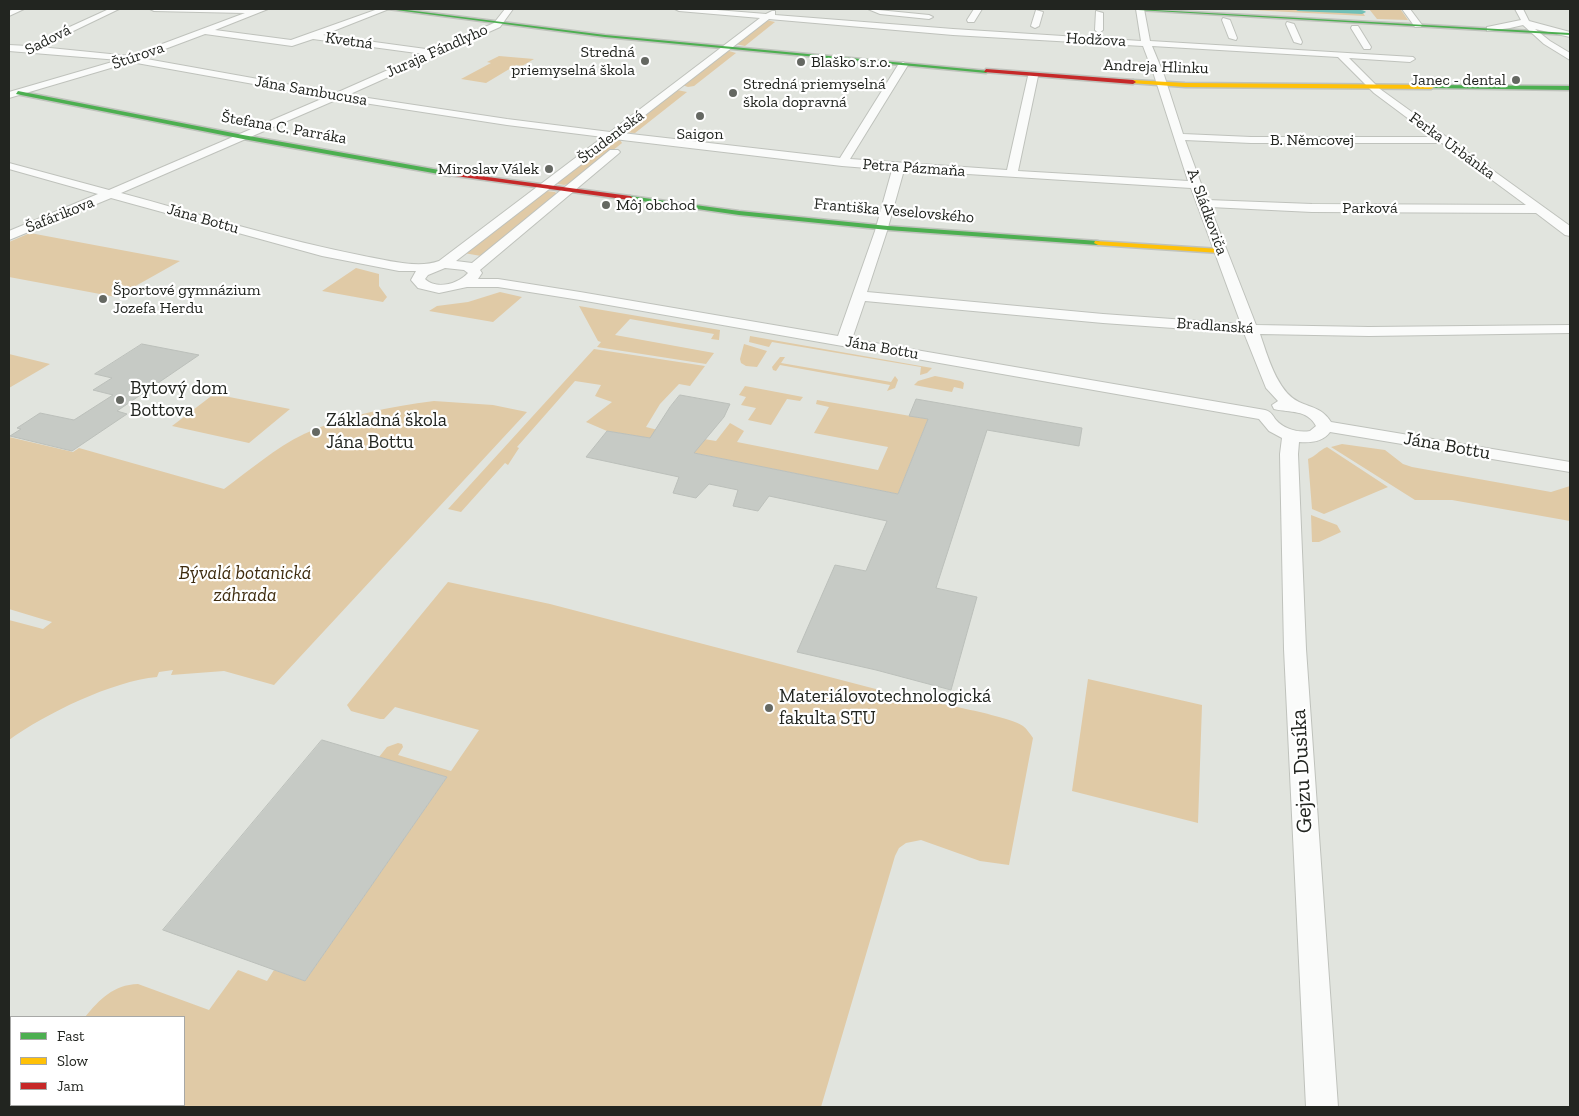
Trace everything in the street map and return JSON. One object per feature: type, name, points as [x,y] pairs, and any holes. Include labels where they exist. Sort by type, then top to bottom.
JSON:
[{"type":"street","points":[[9,14],[20,9]]},
{"type":"street","name":"Sadová","points":[[9,60],[115,9]]},
{"type":"street","points":[[154,9],[260,10]]},
{"type":"street","points":[[312,36],[385,9]]},
{"type":"street","name":"Andreja Hlinku","points":[[390,9],[730,53],[742,50],[1033,76],[1162,84],[1570,88]]},
{"type":"street","name":"Juraja Fándlyho","points":[[112,193],[433,54],[498,23],[509,9]]},
{"type":"street","points":[[679,9],[766,17]]},
{"type":"street","name":"Študentská","points":[[432,268],[730,53],[766,17],[795,9]]},
{"type":"street","points":[[872,9],[880,12],[915,12],[942,18]]},
{"type":"street","points":[[961,20],[975,21],[978,9]]},
{"type":"street","points":[[1139,9],[1490,29],[1528,27],[1570,34]]},
{"type":"street","name":"A. Sládkoviča","points":[[1139,9],[1179,137],[1250,329],[1271,383],[1293,406]]},
{"type":"street","points":[[1406,9],[1418,25]]},
{"type":"street","points":[[1519,9],[1528,27],[1570,57]]},
{"type":"street","name":"Štúrova","points":[[13,94],[131,60],[260,10]]},
{"type":"street","points":[[1026,25],[1039,26],[1039,12]]},
{"type":"street","points":[[1098,13],[1099,30]]},
{"type":"street","name":"Študentská","points":[[742,50],[780,14]]},
{"type":"street","name":"Hodžova","points":[[780,14],[989,35],[1147,36],[1342,48],[1410,59],[1403,49],[1394,48]]},
{"type":"street","points":[[1223,38],[1238,38],[1226,20]]},
{"type":"street","points":[[1290,24],[1293,42],[1310,43]]},
{"type":"street","points":[[1355,28],[1367,47]]},
{"type":"street","points":[[1490,29],[1547,42]]},
{"type":"street","name":"Kvetná","points":[[207,32],[292,44],[312,36],[433,54]]},
{"type":"street","points":[[1132,32],[1147,36]]},
{"type":"street","points":[[1547,42],[1552,37],[1570,34]]},
{"type":"street","name":"Jána Sambucusa","points":[[9,48],[131,60],[336,96],[632,138]]},
{"type":"street","name":"Ferka Urbánka","points":[[1342,48],[1372,87],[1570,232]]},
{"type":"street","points":[[842,163],[903,65]]},
{"type":"street","points":[[1012,174],[1033,76]]},
{"type":"street","name":"Štefana C. Parráka","points":[[13,94],[424,170],[567,190]]},
{"type":"street","name":"Študentská","points":[[470,275],[567,190],[645,128]]},
{"type":"street","name":"B. Němcovej","points":[[1179,137],[1251,140],[1444,140]]},
{"type":"street","name":"Petra Pázmaňa","points":[[632,138],[842,163],[1197,185]]},
{"type":"street","name":"Jána Bottu","points":[[9,166],[322,252],[399,267],[432,268],[461,264],[470,275],[498,283],[1265,415]]},
{"type":"street","points":[[844,342],[882,227],[899,166]]},
{"type":"street","name":"Františka Veselovského","points":[[567,190],[800,220],[1220,251]]},
{"type":"street","name":"Šafárikova","points":[[9,236],[112,193]]},
{"type":"street","name":"Parková","points":[[1202,203],[1312,208],[1538,209]]},
{"type":"street","name":"Jána Bottu","points":[[432,268],[418,280],[420,283],[432,288],[452,287],[470,275]]},
{"type":"street","name":"Bradlanská","points":[[860,296],[1082,318],[1250,329],[1383,332],[1570,329]]},
{"type":"street","points":[[1293,406],[1317,415],[1325,426],[1323,431],[1314,436],[1291,435],[1273,427],[1267,422],[1265,415],[1267,410],[1273,407],[1293,406]]},
{"type":"street","name":"Jána Bottu","points":[[1325,426],[1570,467]]},
{"type":"street","name":"Gejzu Dusíka","points":[[1291,435],[1289,454],[1295,649],[1322,1107]]},
{"type":"green space","points":[[1231,9],[1363,13],[1365,16]]},
{"type":"green space","points":[[1369,9],[1401,10],[1408,20],[1377,19]]},
{"type":"green space","points":[[766,20],[775,22],[745,46],[735,44]]},
{"type":"green space","points":[[724,52],[736,53],[694,86],[682,85]]},
{"type":"green space","points":[[499,56],[534,59],[522,66],[516,65],[486,83],[461,79],[491,63],[487,62]]},
{"type":"green space","points":[[677,90],[687,92],[635,133],[622,132]]},
{"type":"green space","points":[[620,140],[622,143],[572,183],[564,185],[557,183],[611,141]]},
{"type":"green space","points":[[546,191],[555,192],[558,195],[481,256],[464,253]]},
{"type":"green space","points":[[30,233],[180,261],[116,297],[9,277],[9,242]]},
{"type":"green space","points":[[356,268],[379,274],[379,286],[387,297],[383,302],[322,291]]},
{"type":"green space","points":[[500,292],[522,297],[493,322],[429,311],[437,306],[468,302]]},
{"type":"green space","points":[[579,306],[720,330],[719,340],[711,339],[714,334],[630,319],[615,335],[714,353],[706,364],[597,347],[601,342],[598,341]]},
{"type":"green space","points":[[750,336],[932,368],[927,373],[920,375],[921,367],[772,342],[769,347],[749,342]]},
{"type":"green space","points":[[744,344],[767,351],[757,367],[746,366],[741,363],[740,359]]},
{"type":"green space","points":[[594,349],[705,366],[690,386],[679,384],[660,404],[646,427],[662,431],[655,439],[607,431],[586,422],[612,402],[595,396],[601,385],[575,381],[517,447],[519,448],[508,465],[505,463],[461,512],[448,509]]},
{"type":"green space","points":[[9,354],[50,364],[9,388]]},
{"type":"green space","points":[[780,357],[785,357],[781,363],[891,382],[895,376],[898,380],[895,388],[887,391],[890,385],[780,365],[776,371],[773,370],[772,367]]},
{"type":"green space","points":[[935,376],[961,381],[964,383],[963,389],[954,387],[952,392],[914,385],[918,381]]},
{"type":"green space","points":[[745,386],[803,397],[800,401],[787,399],[771,425],[748,420],[756,408],[741,405],[746,397],[739,395]]},
{"type":"green space","points":[[214,394],[290,409],[249,443],[172,426]]},
{"type":"green space","points":[[817,400],[928,419],[898,494],[689,452],[698,438],[716,441],[730,423],[744,431],[737,442],[878,470],[888,447],[814,433],[829,407],[816,404]]},
{"type":"green space","name":"Bývalá botanická záhrada","points":[[434,401],[493,405],[527,412],[274,685],[224,671],[171,675],[173,670],[159,672],[157,677],[120,685],[80,700],[41,720],[9,740],[9,620],[43,629],[52,622],[9,609],[9,437],[73,452],[79,448],[224,489],[283,446],[320,427],[368,413]]},
{"type":"green space","points":[[1342,444],[1385,450],[1403,464],[1412,467],[1551,492],[1570,486],[1570,521],[1452,500],[1415,500],[1331,447]]},
{"type":"green space","points":[[1327,447],[1388,487],[1324,514],[1312,509],[1308,459]]},
{"type":"green space","points":[[1311,515],[1337,525],[1341,532],[1319,542],[1312,542]]},
{"type":"green space","points":[[448,582],[550,604],[914,699],[1003,718],[1023,726],[1033,738],[1009,865],[980,861],[921,840],[906,843],[899,848],[895,856],[821,1107],[103,1106],[185,1106],[185,1016],[86,1016],[96,1004],[114,990],[138,984],[209,1010],[238,970],[267,981],[274,970],[305,981],[447,777],[379,757],[387,747],[398,743],[402,744],[403,747],[398,755],[451,771],[479,730],[395,707],[384,719],[380,719],[351,711],[347,705]]},
{"type":"green space","points":[[1088,679],[1202,705],[1198,823],[1072,791]]},
{"type":"building","name":"Bytový dom Bottova","points":[[142,344],[199,355],[117,411],[127,414],[72,451],[10,436],[21,429],[17,428],[40,413],[74,420],[113,395],[93,390],[112,378],[95,374]]},
{"type":"building","points":[[680,395],[730,404],[724,417],[694,453],[898,494],[928,419],[909,416],[916,399],[1082,428],[1079,446],[987,430],[936,588],[977,597],[951,690],[797,652],[835,565],[866,571],[887,521],[769,496],[758,511],[733,506],[738,490],[709,484],[696,498],[673,493],[679,477],[586,457],[607,431],[650,438]]},
{"type":"building","points":[[322,740],[447,777],[305,981],[163,930]]},
{"type":"waterway","points":[[1298,9],[1362,12]]},
{"type":"traffic: fast","points":[[390,9],[605,36],[986,71]]},
{"type":"traffic: fast","points":[[1138,9],[1570,34]]},
{"type":"traffic: fast","points":[[1431,87],[1570,88]]},
{"type":"traffic: fast","points":[[18,93],[243,137],[450,174]]},
{"type":"traffic: fast","points":[[630,198],[739,213],[888,228],[1098,243]]},
{"type":"traffic: slow","points":[[1133,82],[1185,85],[1431,87]]},
{"type":"traffic: slow","points":[[1098,243],[1220,251]]},
{"type":"traffic: jam","points":[[986,71],[1133,82]]},
{"type":"traffic: jam","points":[[450,174],[630,198]]},
{"type":"place","name":"Stredná priemyselná škola","points":[[645,61]]},
{"type":"place","name":"Blaško s.r.o.","points":[[801,62]]},
{"type":"place","name":"Janec - dental","points":[[1516,80]]},
{"type":"place","name":"Stredná priemyselná škola dopravná","points":[[733,93]]},
{"type":"place","name":"Saigon","points":[[700,116]]},
{"type":"place","name":"Miroslav Válek","points":[[549,169]]},
{"type":"place","name":"Môj obchod","points":[[606,205]]},
{"type":"place","name":"Športové gymnázium Jozefa Herdu","points":[[103,299]]},
{"type":"place","name":"Bytový dom Bottova","points":[[120,400]]},
{"type":"place","name":"Základná škola Jána Bottu","points":[[316,432]]},
{"type":"place","name":"Materiálovotechnologická fakulta STU","points":[[769,708]]}]
